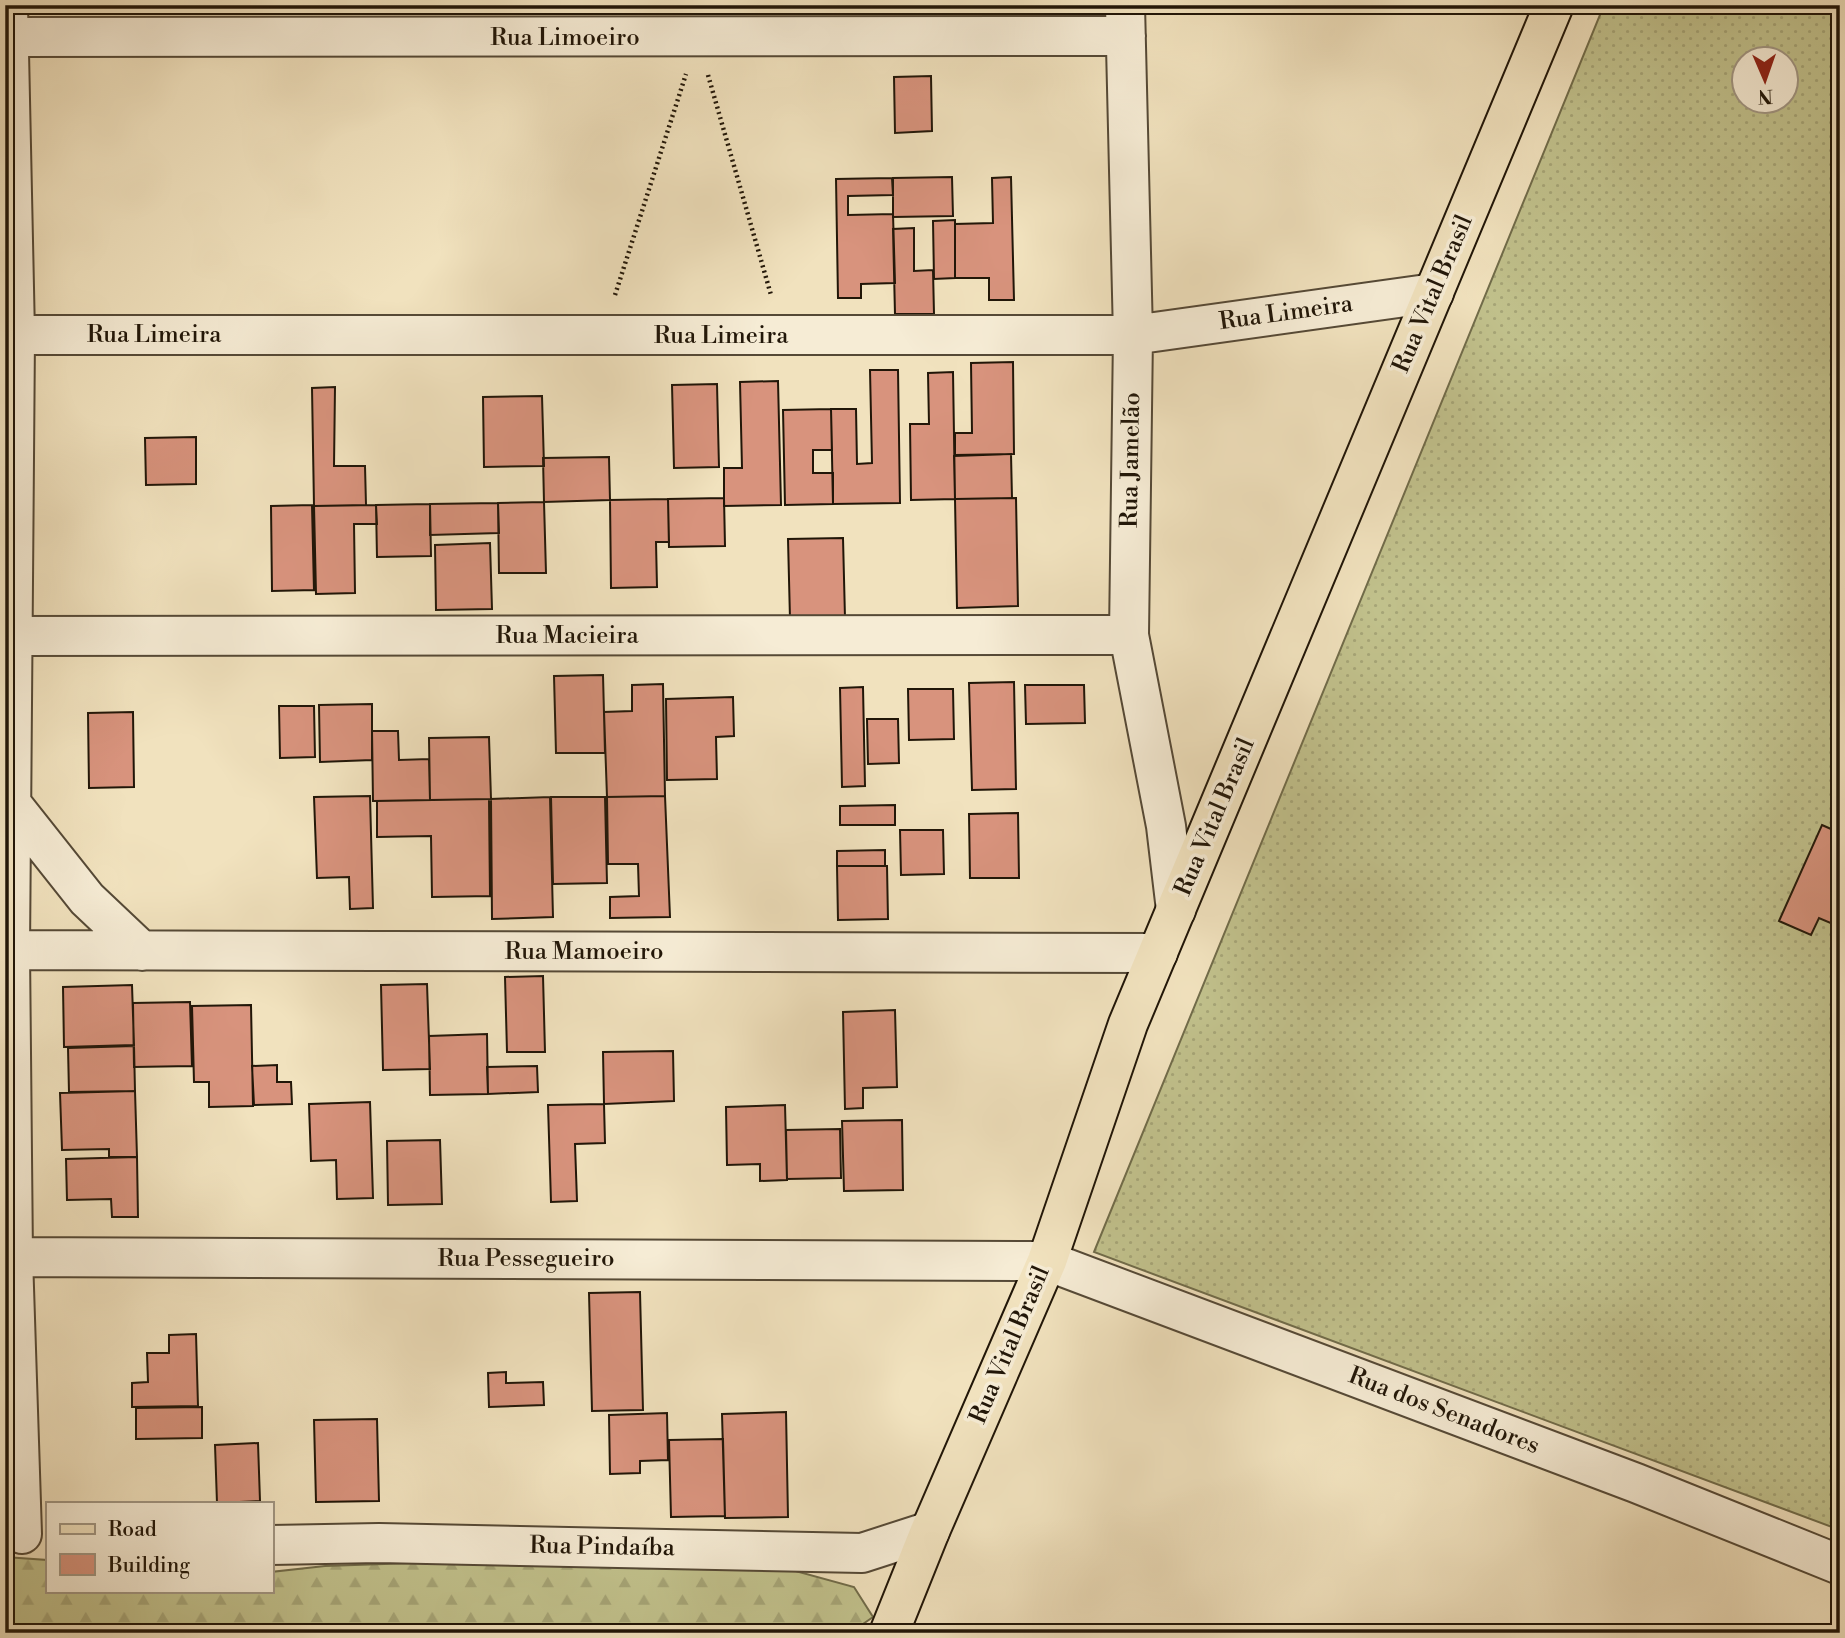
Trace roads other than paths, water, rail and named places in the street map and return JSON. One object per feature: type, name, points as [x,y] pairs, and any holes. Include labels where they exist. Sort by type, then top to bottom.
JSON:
[{"type":"main road","name":"Rua Vital Brasil","points":[[889,1633],[930,1531],[1047,1261],[1128,1024],[1554,5]]},
{"type":"street","name":"Rua Limoeiro","points":[[7,26],[697,38],[1126,21]]},
{"type":"street","name":"Rua Jamelão","points":[[1126,21],[1133,335],[1129,635],[1166,826],[1176,910]]},
{"type":"street","points":[[7,26],[10,335],[9,1257],[25,1535]]},
{"type":"street","name":"Rua Limeira","points":[[10,335],[1133,335],[1434,293]]},
{"type":"street","name":"Rua Macieira","points":[[8,636],[1129,635]]},
{"type":"street","points":[[10,803],[87,899],[142,951]]},
{"type":"street","name":"Rua Mamoeiro","points":[[8,950],[1158,953]]},
{"type":"street","name":"Rua Pessegueiro","points":[[9,1257],[1047,1261]]},
{"type":"street","name":"Rua dos Senadores","points":[[1047,1261],[1636,1483],[1840,1565]]},
{"type":"street","name":"Rua Pindaíba","points":[[273,1545],[379,1543],[862,1553],[930,1531]]}]
